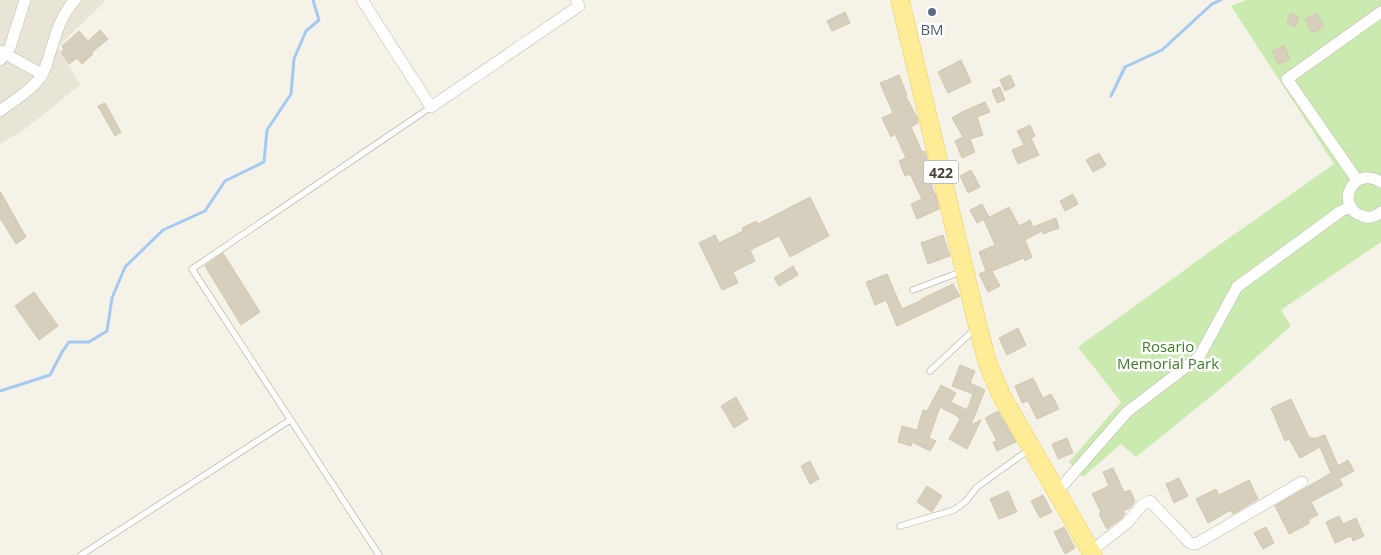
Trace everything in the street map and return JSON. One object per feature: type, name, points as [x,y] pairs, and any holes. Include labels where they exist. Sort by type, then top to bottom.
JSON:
[{"type":"main road","name":"422","points":[[900,0],[988,364],[1001,395],[1092,553]]},
{"type":"street","points":[[26,0],[12,41],[2,55],[42,74]]},
{"type":"street","points":[[0,111],[31,86],[42,74],[60,22],[75,0]]},
{"type":"street","points":[[362,0],[431,107],[579,6],[576,0]]},
{"type":"street","points":[[1357,180],[1287,79],[1381,12]]},
{"type":"street","points":[[1380,215],[1373,217],[1360,216],[1351,208],[1348,193],[1357,180],[1363,178],[1369,177],[1381,182]]},
{"type":"street","points":[[1057,492],[1127,412],[1199,358],[1237,287],[1341,211],[1351,208]]},
{"type":"street","points":[[1092,553],[1127,523],[1142,505],[1150,501],[1190,543],[1196,544],[1302,482]]},
{"type":"lane","points":[[379,555],[192,269],[431,107]]},
{"type":"lane","points":[[913,290],[965,270]]},
{"type":"lane","points":[[930,371],[978,327]]},
{"type":"lane","points":[[82,555],[290,420]]},
{"type":"lane","points":[[900,526],[954,510],[966,501],[977,487],[1032,448]]},
{"type":"shaded area","points":[[0,0],[106,0],[58,47],[80,85],[25,129],[0,144]]},
{"type":"green space","name":"Rosario Memorial Park","points":[[1246,0],[1381,0],[1381,242],[1281,310],[1291,326],[1225,385],[1136,457],[1121,444],[1083,477],[1069,462],[1121,402],[1078,347],[1334,164],[1231,6]]},
{"type":"building","points":[[845,12],[850,23],[832,31],[827,21]]},
{"type":"building","points":[[1290,13],[1299,17],[1295,27],[1287,23]]},
{"type":"building","points":[[1317,13],[1324,27],[1312,33],[1305,19]]},
{"type":"building","points":[[100,30],[108,39],[91,53],[93,54],[82,64],[77,58],[69,64],[61,52],[64,49],[62,46],[79,31],[88,41]]},
{"type":"building","points":[[1284,46],[1290,59],[1278,64],[1272,51]]},
{"type":"building","points":[[961,60],[971,82],[948,93],[938,72]]},
{"type":"building","points":[[899,75],[907,95],[905,95],[918,119],[918,123],[911,127],[922,152],[924,151],[926,154],[933,184],[931,185],[939,209],[917,219],[911,204],[922,199],[910,174],[905,176],[899,161],[906,158],[895,134],[891,137],[882,118],[893,113],[880,83]]},
{"type":"building","points":[[1010,75],[1015,86],[1005,91],[1000,80]]},
{"type":"building","points":[[1000,87],[1005,100],[997,103],[992,90]]},
{"type":"building","points":[[985,102],[990,112],[977,117],[983,135],[970,139],[975,152],[962,158],[955,141],[963,137],[952,118]]},
{"type":"building","points":[[105,103],[121,132],[115,136],[98,106]]},
{"type":"building","points":[[1030,125],[1035,136],[1031,138],[1039,155],[1018,164],[1012,150],[1024,145],[1017,131]]},
{"type":"building","points":[[1099,153],[1106,165],[1093,172],[1086,160]]},
{"type":"building","points":[[971,170],[980,187],[968,193],[960,176]]},
{"type":"building","points":[[0,191],[26,237],[16,244],[0,218]]},
{"type":"building","points":[[1073,194],[1078,204],[1065,211],[1060,201]]},
{"type":"building","points":[[810,197],[829,236],[790,257],[779,236],[750,250],[755,261],[733,272],[738,283],[722,290],[699,243],[715,235],[719,243],[743,231],[742,228],[756,221],[758,224]]},
{"type":"building","points":[[982,204],[989,217],[977,223],[970,210]]},
{"type":"building","points":[[1009,207],[1019,226],[1030,220],[1033,227],[1056,218],[1059,228],[1043,234],[1042,231],[1025,240],[1032,257],[1025,261],[1024,258],[992,271],[1000,286],[988,292],[979,274],[986,271],[979,252],[995,245],[984,220]]},
{"type":"building","points":[[943,235],[950,256],[928,264],[921,243]]},
{"type":"building","points":[[223,253],[260,312],[241,325],[205,266]]},
{"type":"building","points":[[793,266],[798,275],[779,286],[774,278]]},
{"type":"building","points":[[887,274],[902,309],[953,284],[960,296],[897,326],[886,300],[875,305],[866,282]]},
{"type":"building","points":[[34,292],[58,326],[39,340],[15,306]]},
{"type":"building","points":[[1018,328],[1026,345],[1007,355],[999,338]]},
{"type":"building","points":[[960,365],[975,371],[970,383],[985,390],[971,425],[981,420],[967,449],[949,439],[960,419],[959,417],[940,407],[929,438],[936,441],[930,451],[912,442],[911,446],[898,442],[902,426],[917,430],[923,410],[927,411],[941,385],[956,393],[951,402],[967,410],[973,394],[952,386]]},
{"type":"building","points":[[1033,378],[1043,398],[1051,394],[1059,409],[1037,419],[1028,401],[1022,403],[1015,386]]},
{"type":"building","points":[[736,397],[748,419],[734,428],[721,406]]},
{"type":"building","points":[[1291,399],[1310,439],[1325,435],[1338,466],[1348,460],[1354,471],[1339,479],[1343,485],[1311,502],[1318,515],[1308,520],[1310,523],[1289,534],[1275,506],[1331,473],[1320,447],[1300,458],[1289,439],[1285,441],[1271,408]]},
{"type":"building","points":[[998,411],[1016,442],[997,451],[993,442],[997,441],[985,418]]},
{"type":"building","points":[[1067,438],[1073,453],[1058,459],[1052,444]]},
{"type":"building","points":[[810,461],[819,479],[810,484],[801,466]]},
{"type":"building","points":[[1113,468],[1124,492],[1130,490],[1135,501],[1130,508],[1123,511],[1125,514],[1122,518],[1107,529],[1092,494],[1109,486],[1103,472]]},
{"type":"building","points":[[1179,478],[1188,496],[1174,503],[1166,484]]},
{"type":"building","points":[[1249,480],[1258,499],[1233,514],[1231,510],[1208,523],[1196,499],[1216,489],[1219,495]]},
{"type":"building","points":[[927,486],[942,496],[932,512],[917,502]]},
{"type":"building","points":[[1008,491],[1017,512],[999,519],[990,499]]},
{"type":"building","points":[[1043,495],[1052,512],[1040,518],[1031,501]]},
{"type":"building","points":[[1339,516],[1343,524],[1356,518],[1364,536],[1353,541],[1351,536],[1335,543],[1326,522]]},
{"type":"building","points":[[1064,527],[1075,548],[1065,554],[1054,532]]},
{"type":"building","points":[[1266,527],[1274,543],[1263,549],[1254,533]]},
{"type":"waterway","points":[[0,391],[50,375],[69,342],[89,342],[107,331],[112,298],[125,267],[163,230],[205,211],[225,181],[264,162],[267,130],[291,94],[294,59],[306,31],[319,20],[313,0]]},
{"type":"waterway","points":[[1111,96],[1125,67],[1162,50],[1212,4],[1221,0]]},
{"type":"place","name":"BM","points":[[932,12]]}]
